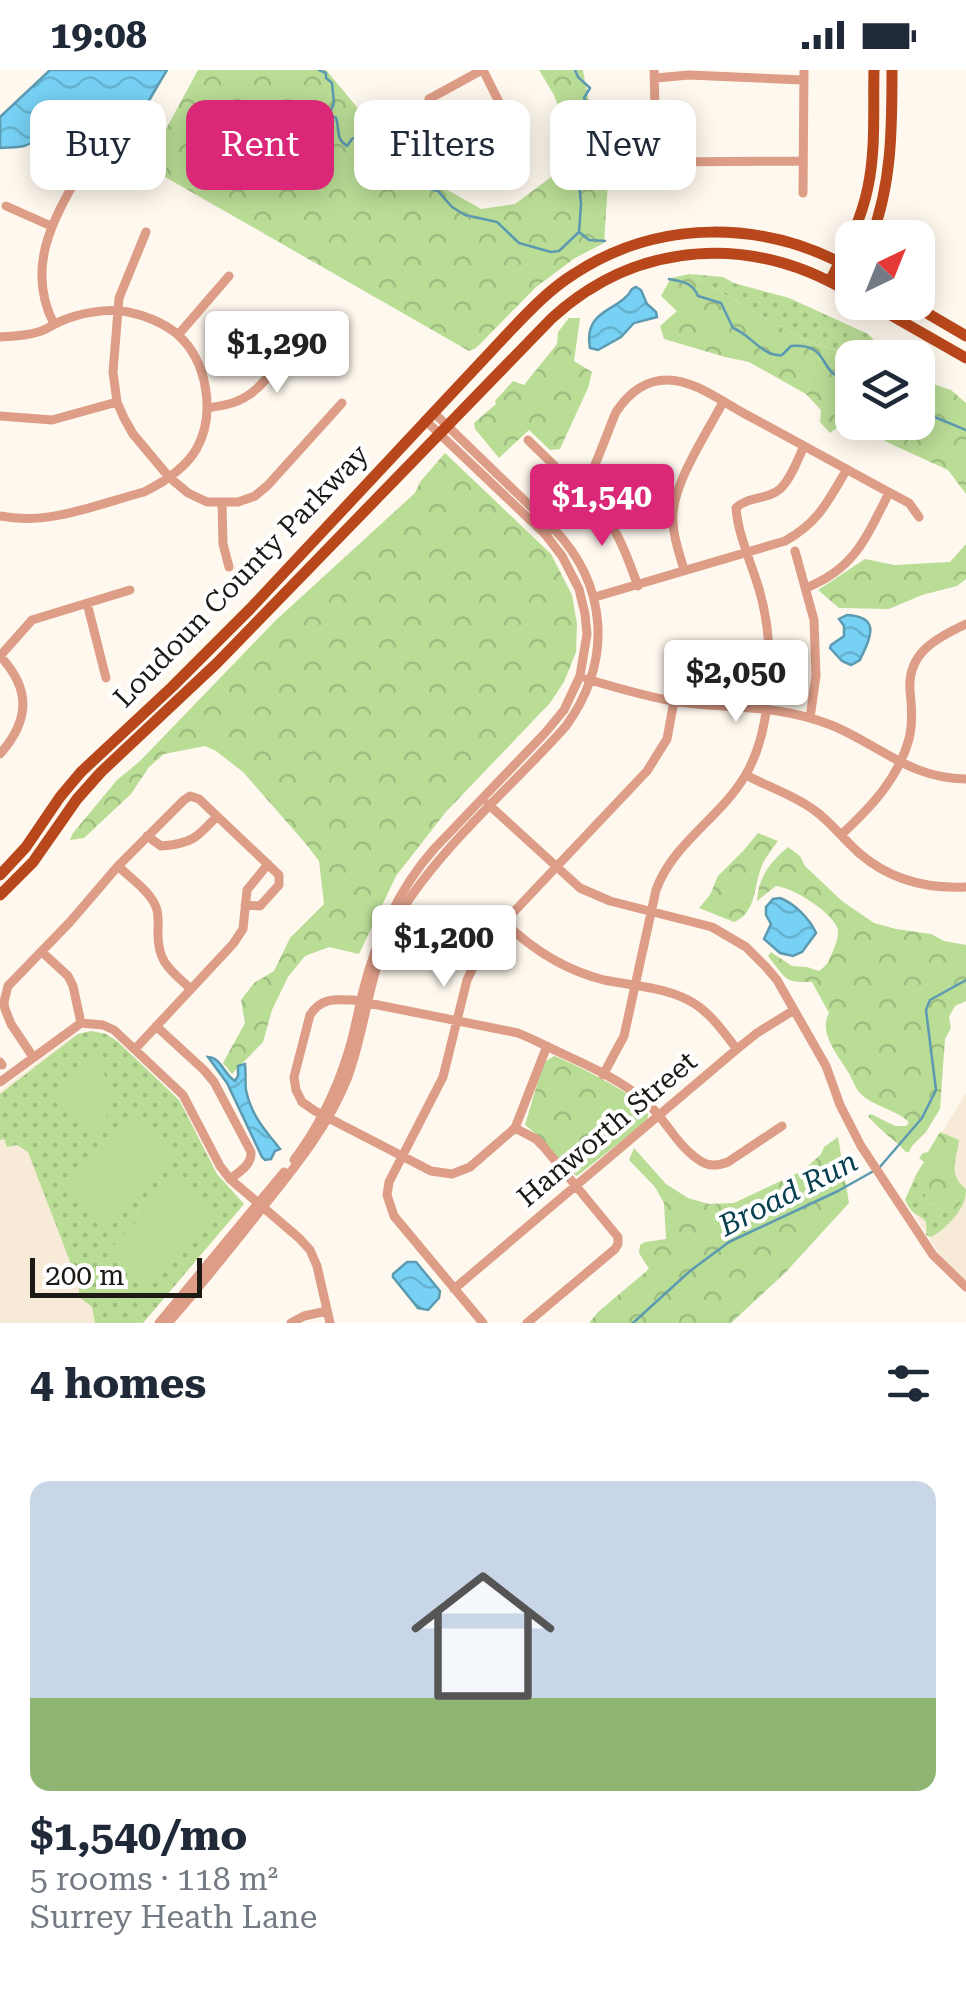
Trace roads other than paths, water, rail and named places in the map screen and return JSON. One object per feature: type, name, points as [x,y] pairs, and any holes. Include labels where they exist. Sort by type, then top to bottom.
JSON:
[{"type":"main road","points":[[859,220],[869,182],[874,70]]},
{"type":"main road","points":[[877,220],[889,166],[892,70]]},
{"type":"main road","name":"Loudoun County Parkway","points":[[0,875],[26,847],[81,772],[225,634],[553,289],[585,266],[628,247],[678,234],[732,232],[779,239],[835,260]]},
{"type":"main road","name":"Loudoun County Parkway","points":[[0,895],[33,862],[95,778],[218,663],[564,307],[631,268],[712,253],[745,254],[794,265],[835,284]]},
{"type":"main road","points":[[830,281],[835,272]]},
{"type":"main road","points":[[935,318],[966,336]]},
{"type":"main road","points":[[900,320],[966,358]]},
{"type":"street","points":[[429,99],[482,70],[498,100]]},
{"type":"street","points":[[656,100],[655,74],[804,75],[803,193]]},
{"type":"street","points":[[696,161],[802,160]]},
{"type":"street","points":[[54,324],[44,298],[43,252],[51,226],[71,190]]},
{"type":"street","points":[[6,206],[51,226]]},
{"type":"street","points":[[146,232],[123,287],[119,310],[113,372],[117,402],[133,434],[188,494],[222,503],[255,496],[342,403]]},
{"type":"street","points":[[178,335],[229,276]]},
{"type":"street","points":[[0,337],[34,334],[54,324],[102,311],[119,310],[150,319],[178,335],[196,359],[203,374],[208,408],[199,446],[190,459],[144,492],[42,519],[0,516]]},
{"type":"street","points":[[208,408],[230,404],[256,390],[300,322]]},
{"type":"street","points":[[549,531],[580,498],[616,412],[637,389],[656,381],[679,381],[724,402],[910,503],[919,517]]},
{"type":"street","points":[[0,416],[52,420],[117,402]]},
{"type":"street","points":[[684,570],[672,526],[674,502],[724,402]]},
{"type":"street","points":[[168,1323],[326,1116],[348,1055],[380,938],[408,882],[434,849],[566,726],[591,680],[598,640],[595,597],[581,562],[572,548],[549,531],[429,416]]},
{"type":"street","points":[[528,440],[565,476],[586,486]]},
{"type":"street","points":[[603,1075],[624,1036],[663,872],[746,774],[758,747],[765,708],[768,641],[760,592],[736,508],[744,501],[779,490],[804,446]]},
{"type":"street","points":[[595,597],[785,540],[804,530],[822,511],[847,469]]},
{"type":"street","points":[[806,588],[854,556],[889,492]]},
{"type":"street","points":[[580,498],[596,506],[604,516],[638,586]]},
{"type":"street","points":[[222,503],[223,544],[229,567]]},
{"type":"street","points":[[486,803],[558,718],[580,676],[587,634],[582,601],[569,566],[549,531]]},
{"type":"street","points":[[795,551],[814,626],[816,676],[810,718]]},
{"type":"street","points":[[0,754],[17,730],[24,711],[18,680],[0,656],[32,620],[130,590]]},
{"type":"street","points":[[87,603],[106,678]]},
{"type":"street","points":[[841,834],[873,805],[899,763],[912,725],[910,682],[914,664],[936,638],[966,624]]},
{"type":"street","points":[[580,676],[674,701],[765,708],[810,718],[852,735],[899,763],[928,774],[966,779]]},
{"type":"street","points":[[482,1323],[394,1216],[387,1190],[443,1076],[472,966],[504,922],[654,762],[667,739],[674,701]]},
{"type":"street","points":[[746,774],[802,801],[859,853],[899,879],[932,888],[966,888]]},
{"type":"street","points":[[33,1057],[4,1009],[3,990],[118,866],[190,796],[199,799],[279,875],[279,884],[260,906],[245,904]]},
{"type":"street","points":[[486,803],[580,888],[610,902],[712,927],[746,948],[776,980],[826,1066],[844,1115],[861,1146],[914,1228],[941,1265],[966,1287]]},
{"type":"street","points":[[148,836],[161,846],[182,845],[199,836],[217,816]]},
{"type":"street","points":[[136,1048],[233,944],[243,930],[247,890],[268,864]]},
{"type":"street","points":[[118,866],[156,905],[160,956],[191,989]]},
{"type":"street","points":[[504,922],[528,944],[562,965],[586,975],[670,993],[695,1004],[738,1049]]},
{"type":"street","points":[[42,952],[68,976],[81,1023]]},
{"type":"street","points":[[547,1046],[516,1128],[470,1167],[452,1174],[431,1171],[302,1102],[294,1077],[310,1015],[316,1006],[335,998],[518,1034],[547,1046],[630,1090],[659,1115],[694,1157],[712,1165],[728,1162],[782,1126]]},
{"type":"street","name":"Hanworth Street","points":[[454,1289],[757,1033],[794,1010]]},
{"type":"street","points":[[0,1082],[81,1023],[114,1030],[184,1094],[230,1179],[310,1250],[330,1323]]},
{"type":"street","points":[[156,1026],[214,1082],[251,1152],[248,1164],[230,1179]]},
{"type":"street","points":[[516,1128],[536,1139],[615,1232],[618,1244],[527,1323]]},
{"type":"street","points":[[159,1323],[260,1205]]},
{"type":"street","points":[[291,1323],[327,1310]]},
{"type":"water","points":[[50,70],[167,70],[149,100],[30,100],[30,144],[24,146],[0,148],[0,117]]},
{"type":"water","points":[[636,287],[657,317],[634,323],[621,337],[598,350],[590,348],[589,335],[597,318]]},
{"type":"water","points":[[847,615],[865,620],[870,630],[860,660],[851,665],[830,648],[844,636],[839,619]]},
{"type":"water","points":[[780,898],[801,912],[816,933],[802,952],[793,956],[780,953],[764,939],[771,924],[766,907]]},
{"type":"water","points":[[208,1057],[216,1060],[235,1081],[238,1066],[245,1064],[251,1107],[280,1149],[271,1159],[262,1157],[227,1083]]},
{"type":"water","points":[[407,1262],[416,1262],[440,1291],[428,1310],[418,1308],[393,1277]]},
{"type":"waterway","points":[[319,70],[332,83],[334,103],[329,115],[336,118],[339,137],[347,146],[359,135],[365,141],[365,155],[377,157],[380,149],[384,149],[386,156],[402,161],[406,177],[414,185],[438,191],[465,215],[497,222],[519,243],[551,252],[559,251],[579,232],[589,240],[605,241]]},
{"type":"waterway","points":[[575,70],[590,88],[584,98],[590,114],[578,135],[579,232]]},
{"type":"waterway","points":[[669,279],[686,283],[698,296],[721,303],[733,328],[769,353],[782,355],[791,346],[804,346],[819,354],[835,374]]},
{"type":"waterway","points":[[935,417],[966,430]]},
{"type":"waterway","name":"Broad Run","points":[[633,1323],[729,1242],[879,1168],[922,1118],[936,1090],[926,1010],[930,1000],[966,980]]}]
